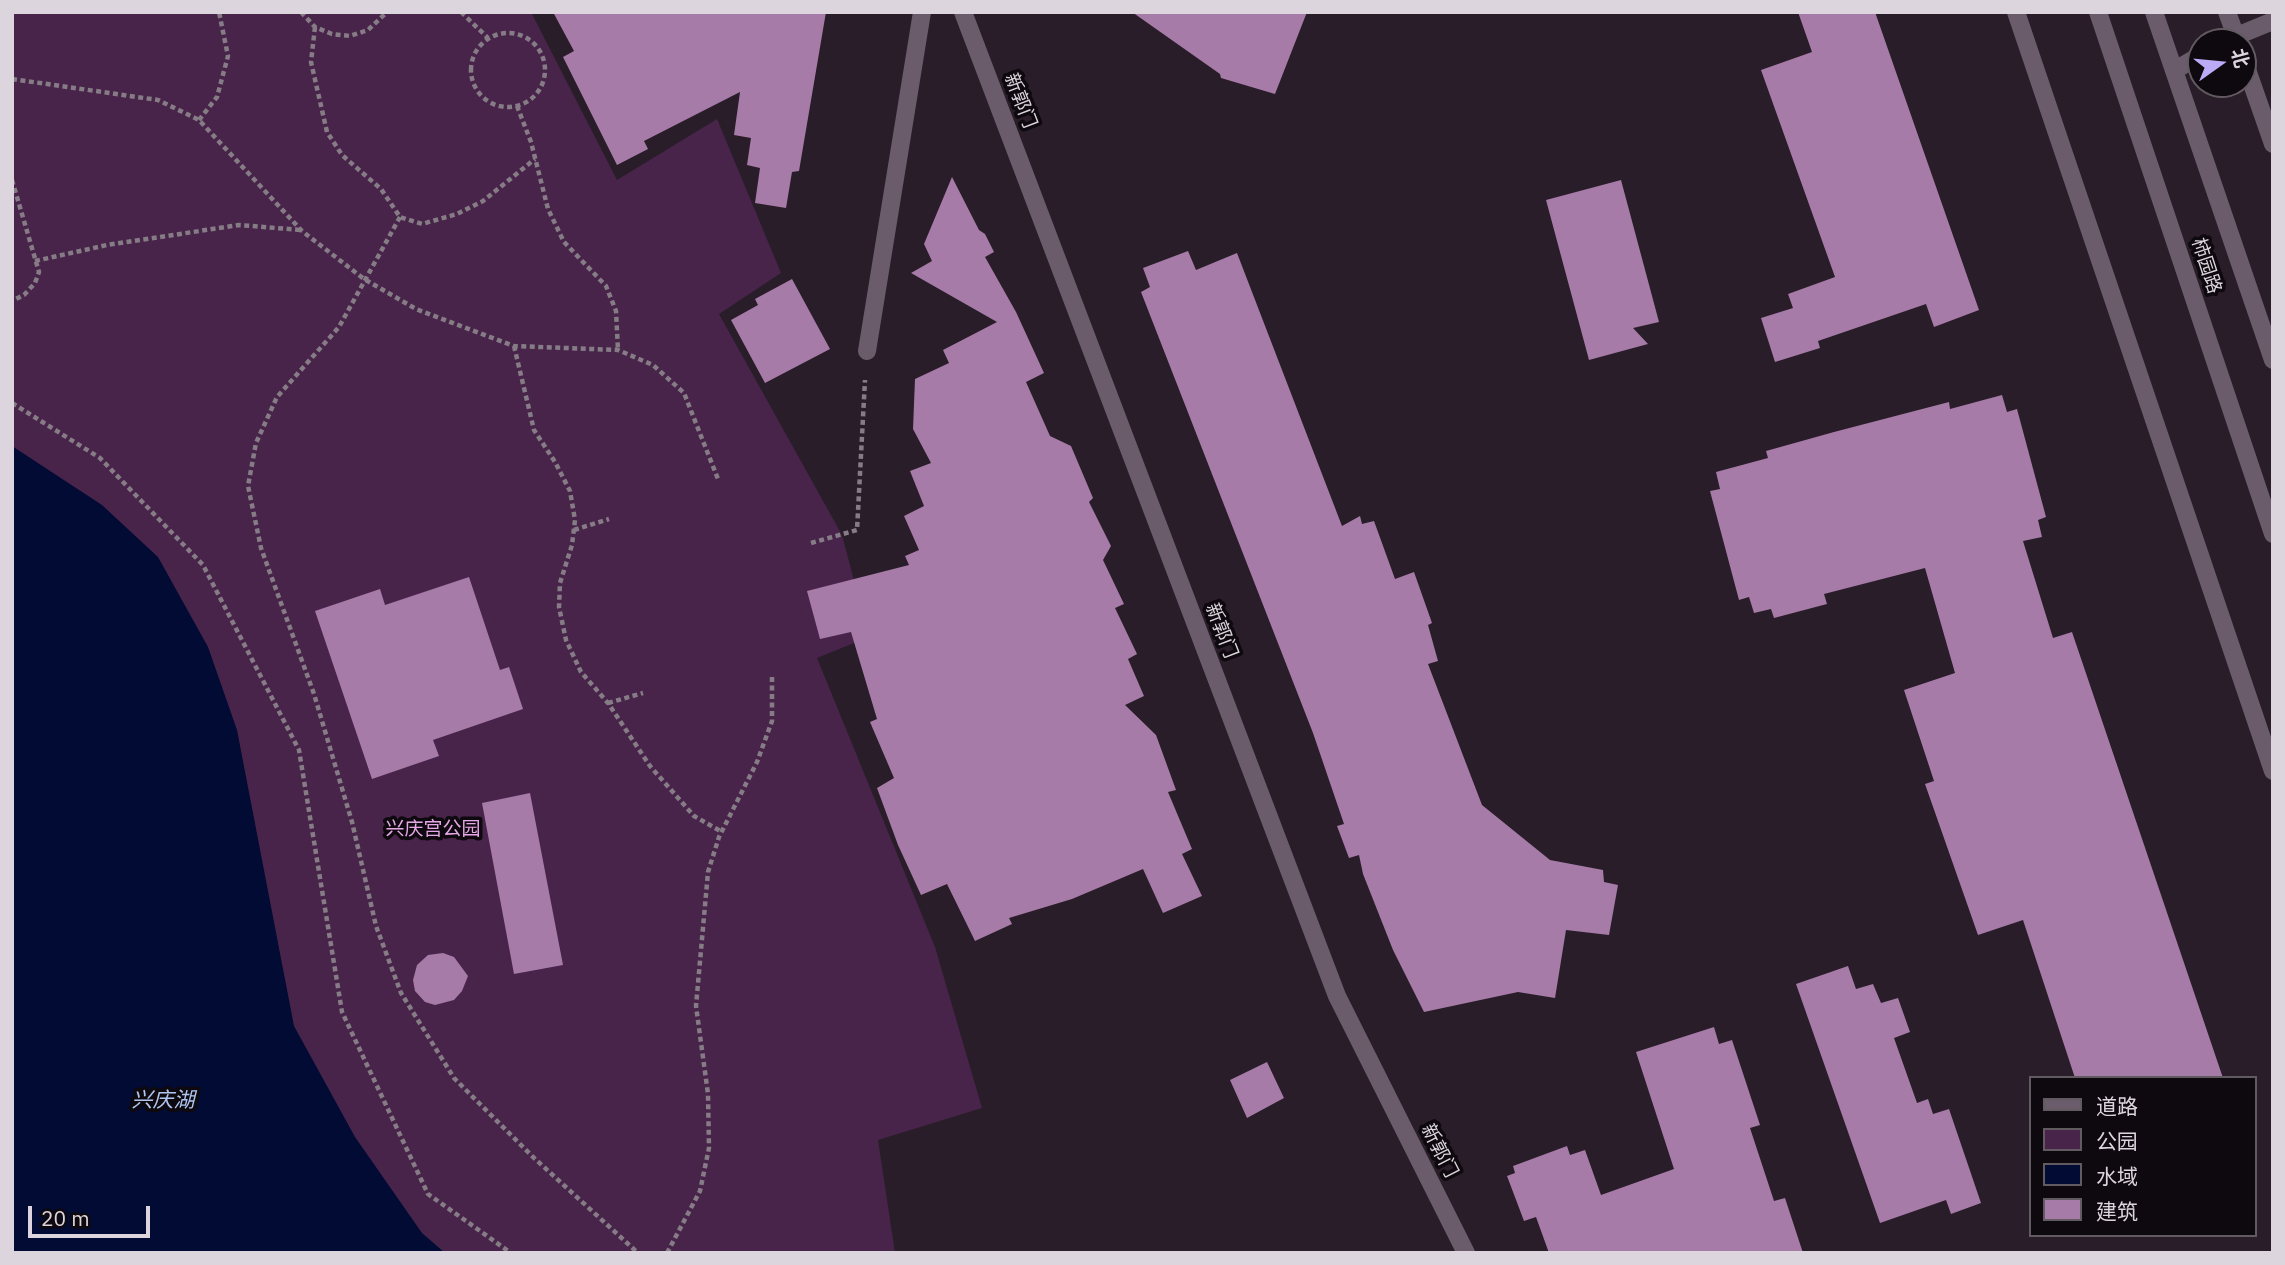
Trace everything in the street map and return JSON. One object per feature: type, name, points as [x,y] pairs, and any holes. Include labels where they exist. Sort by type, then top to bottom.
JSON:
[{"type":"street","points":[[867,351],[922,12]]},
{"type":"street","name":"新郭门","points":[[963,12],[1337,996],[1466,1253]]},
{"type":"street","points":[[2016,12],[2273,771]]},
{"type":"street","name":"柿园路","points":[[2098,12],[2273,534]]},
{"type":"street","name":"柿园路","points":[[2154,12],[2273,360]]},
{"type":"street","points":[[2175,70],[2187,63]]},
{"type":"street","points":[[2257,98],[2273,144]]},
{"type":"path","points":[[199,120],[217,97],[228,56],[219,12]]},
{"type":"path","points":[[301,12],[315,27],[332,34],[350,36],[368,30],[387,12]]},
{"type":"path","points":[[461,12],[488,39]]},
{"type":"path","points":[[315,27],[311,62],[327,132],[342,155],[382,189],[400,217],[422,224],[457,214],[483,201],[535,159]]},
{"type":"path","points":[[512,32],[533,41],[540,51],[545,73],[542,84],[527,102],[517,106],[492,102],[481,95],[471,71],[473,59],[488,39],[512,32]]},
{"type":"path","points":[[12,79],[158,100],[199,120],[302,230],[365,279],[416,309],[514,346],[618,350],[653,365],[684,393],[718,478]]},
{"type":"path","points":[[517,106],[548,209],[564,243],[606,286],[616,311],[618,350]]},
{"type":"path","points":[[12,180],[38,272],[35,283],[24,295],[12,301]]},
{"type":"path","points":[[400,217],[339,327],[278,397],[256,443],[248,486],[261,548],[314,694],[352,822],[376,926],[401,993],[453,1078],[533,1157],[638,1253]]},
{"type":"path","points":[[36,261],[107,245],[239,225],[302,230]]},
{"type":"path","points":[[514,346],[534,430],[570,491],[574,530],[560,583],[559,607],[566,640],[582,672],[608,703],[626,733],[672,793],[694,816],[722,832]]},
{"type":"path","points":[[811,543],[857,530],[867,351]]},
{"type":"path","points":[[12,403],[100,458],[203,565],[299,750],[342,1012],[428,1194],[511,1253]]},
{"type":"path","points":[[574,530],[609,519]]},
{"type":"path","points":[[667,1253],[700,1191],[709,1148],[708,1094],[696,1006],[708,872],[722,832],[757,762],[772,721],[772,675]]},
{"type":"path","points":[[608,703],[643,693]]},
{"type":"green space","name":"兴庆宫公园","points":[[12,12],[531,12],[617,180],[717,119],[781,273],[719,314],[842,535],[869,637],[817,658],[935,947],[982,1108],[878,1140],[895,1253],[12,1253]]},
{"type":"water","name":"兴庆湖","points":[[12,446],[102,505],[158,557],[208,647],[237,730],[294,1026],[355,1137],[422,1233],[445,1253],[12,1253]]},
{"type":"building","points":[[553,12],[826,12],[799,171],[792,172],[786,208],[755,203],[760,168],[747,165],[751,138],[734,135],[740,92],[644,141],[648,149],[617,165],[563,57],[574,51]]},
{"type":"building","points":[[1132,12],[1307,12],[1275,94],[1221,78],[1220,74]]},
{"type":"building","points":[[1798,12],[1875,12],[1979,310],[1934,327],[1926,304],[1818,341],[1820,348],[1775,362],[1761,318],[1793,308],[1788,294],[1835,277],[1761,70],[1812,52]]},
{"type":"building","points":[[952,177],[979,230],[985,234],[994,252],[985,257],[1016,312],[1044,373],[1026,382],[1050,436],[1071,446],[1093,498],[1089,502],[1111,546],[1103,560],[1124,604],[1115,608],[1137,654],[1128,659],[1144,696],[1125,705],[1156,735],[1176,790],[1168,792],[1192,849],[1182,854],[1202,896],[1163,913],[1143,869],[1072,899],[1009,918],[1012,924],[975,941],[947,884],[921,895],[898,845],[877,788],[894,778],[870,722],[877,719],[851,632],[820,639],[807,591],[909,565],[905,556],[919,550],[904,516],[924,506],[910,471],[931,463],[913,429],[915,379],[949,363],[943,350],[997,322],[911,273],[932,261],[924,244]]},
{"type":"building","points":[[1621,180],[1659,322],[1633,328],[1648,344],[1589,360],[1546,200]]},
{"type":"building","points":[[1188,251],[1196,270],[1237,253],[1342,526],[1360,516],[1362,524],[1374,521],[1395,579],[1414,572],[1432,623],[1428,625],[1438,661],[1428,664],[1482,805],[1550,860],[1603,870],[1604,882],[1618,885],[1609,935],[1566,930],[1555,998],[1518,992],[1424,1012],[1393,950],[1363,874],[1359,855],[1349,858],[1337,826],[1344,824],[1313,733],[1141,292],[1150,287],[1143,268]]},
{"type":"building","points":[[792,279],[830,349],[765,383],[731,320],[758,305],[755,299]]},
{"type":"building","points":[[2002,395],[2007,412],[2017,409],[2046,517],[2038,520],[2042,537],[2023,541],[2053,638],[2072,632],[2222,1076],[2074,1076],[2023,920],[1978,935],[1925,784],[1934,781],[1904,690],[1955,673],[1925,568],[1824,594],[1827,604],[1774,618],[1771,609],[1754,613],[1749,597],[1739,600],[1710,491],[1720,489],[1716,472],[1768,458],[1766,451],[1834,432],[1949,402],[1950,409]]},
{"type":"building","points":[[469,577],[500,670],[509,667],[523,709],[433,740],[439,756],[372,779],[315,611],[380,589],[385,605]]},
{"type":"building","points":[[530,793],[563,965],[514,974],[482,803]]},
{"type":"building","points":[[443,953],[454,957],[468,976],[462,991],[454,1000],[435,1005],[425,1002],[415,991],[413,980],[417,965],[428,955]]},
{"type":"building","points":[[1848,966],[1856,989],[1873,984],[1881,1003],[1898,998],[1910,1032],[1894,1038],[1917,1103],[1928,1099],[1933,1114],[1949,1109],[1981,1203],[1951,1214],[1946,1200],[1880,1223],[1796,984]]},
{"type":"building","points":[[1714,1027],[1719,1044],[1732,1040],[1760,1125],[1750,1128],[1774,1201],[1785,1198],[1803,1253],[1549,1253],[1536,1217],[1524,1221],[1507,1176],[1515,1173],[1513,1166],[1567,1146],[1570,1155],[1585,1150],[1601,1195],[1674,1169],[1636,1052]]},
{"type":"building","points":[[1267,1062],[1284,1098],[1247,1118],[1230,1080]]}]
